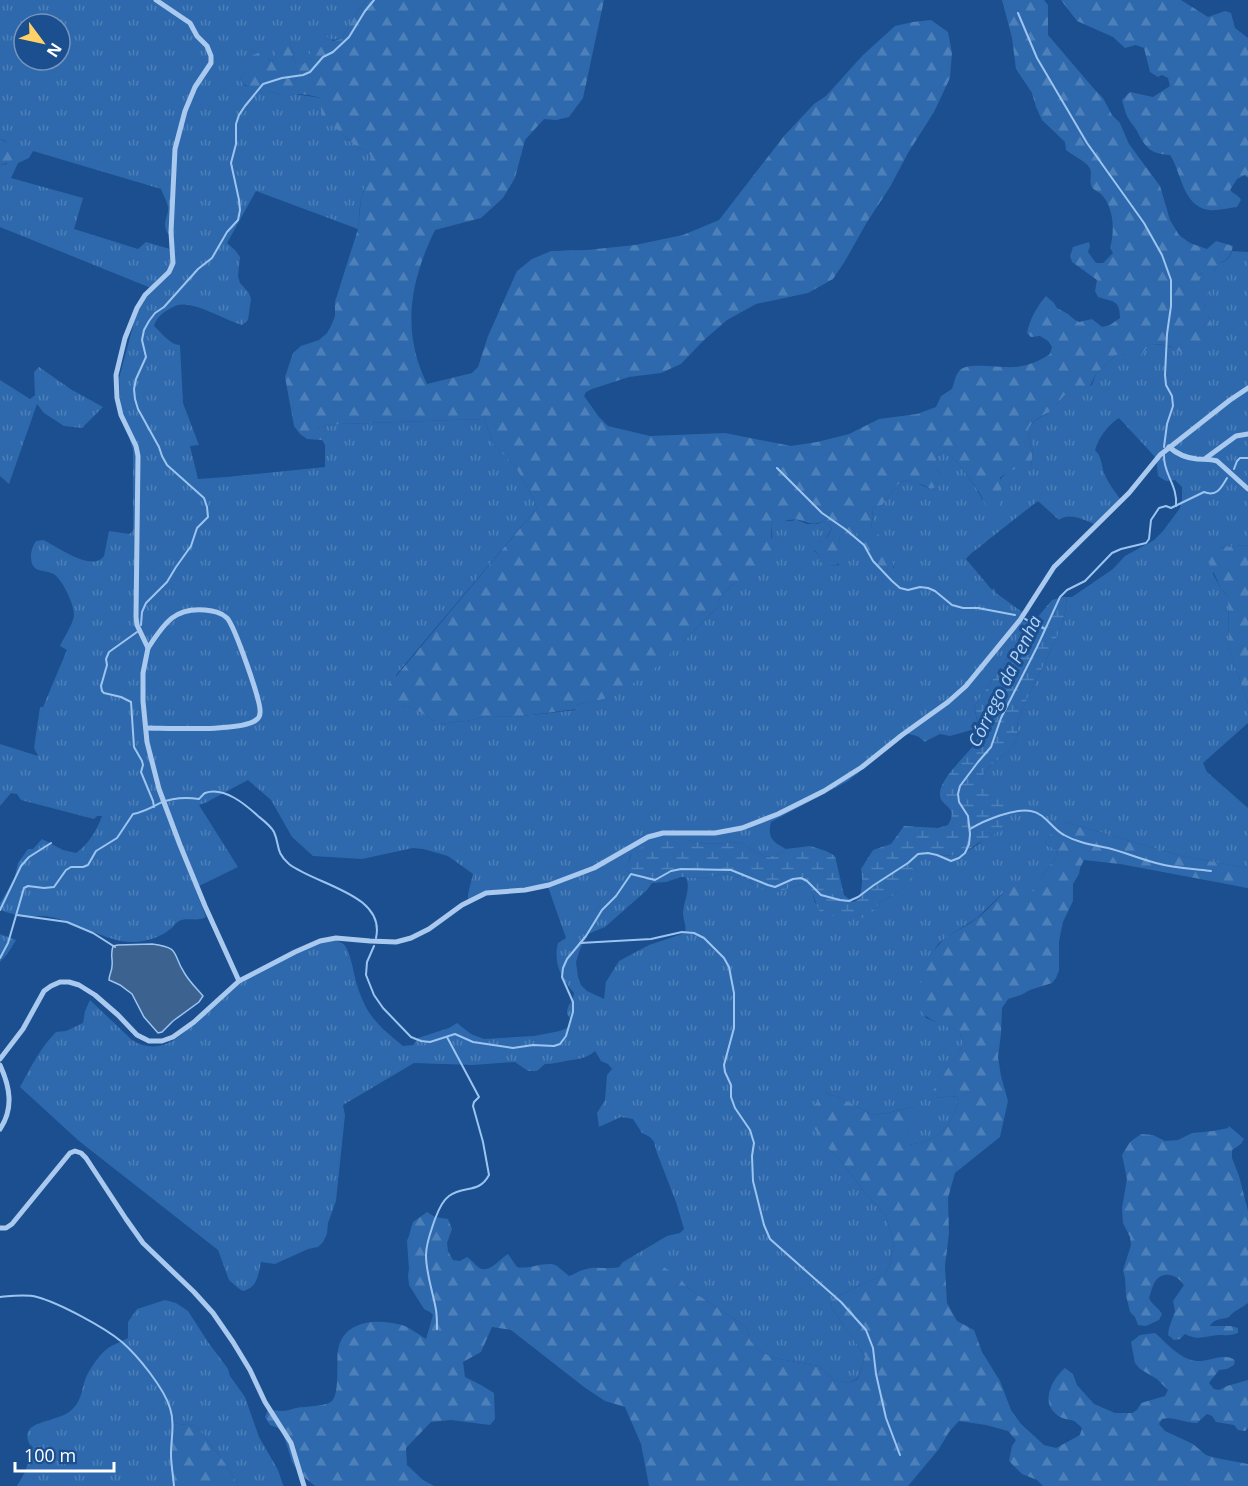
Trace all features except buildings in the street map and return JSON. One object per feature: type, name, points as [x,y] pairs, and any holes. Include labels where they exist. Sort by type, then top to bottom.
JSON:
[{"type":"street","points":[[148,648],[137,625],[136,617],[138,456],[136,446],[121,415],[117,398],[116,375],[125,338],[137,308],[145,295],[170,272],[173,263],[171,232],[175,149],[185,111],[195,87],[211,63],[207,46],[190,23],[156,0]]},
{"type":"street","points":[[0,1059],[23,1029],[44,991],[60,982],[79,985],[94,995],[137,1035],[149,1041],[162,1041],[173,1037],[194,1022],[239,981],[320,941],[336,938],[396,942],[411,938],[429,929],[462,905],[486,893],[525,890],[549,885],[594,868],[648,837],[663,833],[715,833],[742,828],[778,814],[824,791],[862,767],[966,686],[1020,620],[1054,567],[1130,493],[1160,455],[1248,388]]},
{"type":"street","points":[[1204,459],[1236,436],[1248,434]]},
{"type":"street","points":[[1169,447],[1187,457],[1217,461],[1248,489]]},
{"type":"street","points":[[146,728],[228,728],[258,719],[261,712],[254,684],[228,618],[219,613],[191,610],[177,613],[168,620],[148,648],[143,673],[143,701],[147,741],[165,806],[205,906],[239,981]]},
{"type":"street","points":[[0,1065],[7,1081],[10,1097],[6,1120],[0,1129]]},
{"type":"street","points":[[0,1227],[6,1228],[12,1224],[70,1153],[75,1151],[81,1153],[143,1243],[194,1292],[213,1313],[233,1342],[250,1370],[265,1402],[291,1443],[304,1486]]},
{"type":"green space","points":[[0,0],[367,0],[341,39],[314,40],[309,56],[298,68],[291,45],[276,55],[275,61],[264,57],[240,79],[245,86],[284,96],[295,94],[321,98],[343,134],[368,154],[372,164],[362,195],[358,229],[256,191],[227,243],[240,257],[238,276],[251,299],[248,320],[242,325],[201,308],[176,305],[157,319],[154,326],[169,341],[180,345],[183,403],[199,445],[190,446],[198,479],[325,467],[325,445],[315,428],[340,424],[484,419],[494,445],[515,466],[537,508],[396,675],[401,706],[413,708],[439,724],[489,716],[514,717],[576,710],[570,706],[604,699],[683,642],[721,604],[719,600],[724,593],[742,577],[744,578],[772,541],[771,522],[774,518],[797,520],[807,524],[824,521],[832,528],[825,540],[818,542],[814,551],[819,555],[821,561],[829,566],[839,565],[840,536],[857,533],[863,539],[869,555],[894,568],[884,541],[871,527],[872,508],[882,505],[897,485],[905,480],[931,489],[941,476],[936,468],[936,457],[944,451],[972,481],[983,501],[1007,471],[1032,466],[1032,447],[1028,433],[1033,423],[1048,413],[1065,395],[1076,395],[1092,385],[1096,374],[1116,355],[1142,355],[1149,345],[1167,346],[1183,352],[1210,319],[1204,310],[1205,298],[1199,276],[1203,273],[1214,273],[1218,263],[1227,259],[1232,251],[1248,252],[1248,547],[1244,545],[1218,548],[1213,574],[1221,589],[1228,596],[1229,649],[1248,704],[1248,723],[1203,763],[1207,772],[1248,808],[1248,868],[1181,856],[1065,822],[1057,822],[1045,843],[1055,849],[1058,855],[1044,873],[1033,893],[1002,894],[976,919],[939,943],[925,963],[918,991],[926,1018],[959,1031],[963,1041],[962,1047],[934,1091],[939,1098],[958,1097],[953,1117],[948,1125],[927,1140],[907,1145],[904,1140],[918,1114],[913,1107],[873,1115],[841,1098],[823,1092],[829,1149],[886,1216],[894,1244],[889,1267],[885,1274],[835,1297],[832,1301],[831,1307],[865,1356],[858,1378],[849,1383],[834,1380],[819,1366],[774,1358],[758,1350],[750,1340],[746,1327],[689,1289],[679,1277],[641,1259],[623,1262],[667,1236],[680,1233],[684,1229],[654,1142],[650,1137],[642,1133],[633,1119],[621,1117],[599,1127],[597,1113],[605,1100],[607,1075],[612,1069],[601,1061],[595,1051],[581,1058],[545,1064],[537,1071],[528,1071],[515,1062],[473,1065],[414,1063],[343,1105],[345,1115],[336,1201],[323,1242],[318,1247],[308,1249],[275,1264],[261,1262],[258,1276],[252,1287],[243,1291],[229,1280],[218,1250],[79,1141],[20,1087],[50,1038],[56,1032],[66,1031],[83,1023],[90,1000],[132,1040],[144,1045],[166,1044],[186,1031],[216,1001],[249,977],[327,941],[337,941],[345,946],[357,985],[369,1013],[403,1046],[413,1045],[418,1038],[457,1023],[471,1034],[484,1039],[534,1036],[560,1031],[571,1023],[567,1011],[574,993],[565,982],[557,964],[558,943],[566,938],[547,884],[483,893],[468,902],[473,874],[448,856],[413,848],[362,859],[313,856],[292,837],[271,800],[248,780],[199,805],[238,867],[195,888],[206,917],[179,921],[157,937],[129,942],[103,936],[64,920],[47,916],[20,915],[0,910],[0,903],[14,880],[18,863],[28,849],[33,849],[42,839],[63,850],[76,853],[92,837],[102,816],[94,819],[21,800],[17,794],[11,793],[0,806],[0,744],[38,756],[34,748],[40,707],[43,707],[67,650],[60,646],[74,616],[71,600],[58,578],[34,567],[31,556],[36,541],[43,540],[74,557],[91,562],[104,556],[109,531],[129,534],[133,531],[133,450],[121,412],[119,378],[138,308],[151,288],[0,227],[0,165],[7,164],[6,141],[0,139]],"holes":[[[33,151],[161,189],[168,207],[165,227],[169,235],[170,249],[146,242],[138,249],[74,229],[83,198],[11,178],[18,163],[29,158]],[[1119,418],[1156,458],[1158,476],[1166,481],[1175,480],[1182,487],[1180,508],[1154,540],[1125,556],[1113,569],[1072,597],[1067,597],[1064,618],[1057,636],[1019,718],[1016,740],[982,777],[985,785],[995,794],[990,837],[957,855],[925,852],[913,855],[907,860],[913,868],[912,876],[895,894],[881,901],[874,911],[815,903],[809,885],[802,884],[787,889],[755,887],[746,878],[722,874],[705,878],[686,877],[688,890],[683,913],[685,933],[649,945],[619,961],[606,982],[604,999],[587,991],[581,985],[576,962],[588,934],[605,927],[652,883],[626,871],[631,853],[687,840],[709,844],[740,842],[766,857],[779,854],[786,849],[772,839],[771,822],[848,781],[906,734],[916,736],[924,742],[940,734],[950,736],[979,728],[974,707],[1031,623],[1021,621],[1022,612],[996,593],[994,588],[992,590],[966,559],[1038,501],[1059,520],[1072,517],[1094,524],[1121,500],[1104,473],[1095,450],[1101,436]]]},
{"type":"green space","points":[[367,0],[604,0],[583,98],[569,117],[556,120],[544,119],[525,140],[515,178],[503,198],[481,218],[435,230],[426,249],[415,287],[412,325],[419,364],[427,384],[472,373],[478,367],[488,336],[517,271],[532,259],[551,251],[635,245],[683,235],[719,220],[784,136],[814,104],[826,96],[863,55],[895,26],[931,20],[948,32],[952,53],[950,78],[934,112],[833,279],[808,293],[756,304],[727,320],[681,364],[661,373],[629,377],[592,389],[584,396],[608,426],[650,436],[725,433],[791,446],[849,434],[879,419],[917,414],[936,407],[941,396],[952,389],[957,375],[963,368],[1020,366],[1046,357],[1050,354],[1052,347],[1048,341],[1040,336],[1031,337],[1027,333],[1034,313],[1046,296],[1057,308],[1079,322],[1092,319],[1102,327],[1110,325],[1120,318],[1119,307],[1114,302],[1098,297],[1095,291],[1097,280],[1072,262],[1070,256],[1073,247],[1089,242],[1088,252],[1096,263],[1103,263],[1113,253],[1110,248],[1113,234],[1111,212],[1105,199],[1092,187],[1089,167],[1066,150],[1065,142],[1042,120],[1032,93],[1016,69],[1012,38],[1002,0],[1044,0],[1048,5],[1048,35],[1103,98],[1112,115],[1120,123],[1129,144],[1160,186],[1170,220],[1179,235],[1190,243],[1207,249],[1216,241],[1233,246],[1228,257],[1218,263],[1214,273],[1203,273],[1199,276],[1199,281],[1210,290],[1205,308],[1212,324],[1212,341],[1190,353],[1168,346],[1149,345],[1142,355],[1134,359],[1125,354],[1116,355],[1096,374],[1088,390],[1076,395],[1065,395],[1052,410],[1031,425],[1028,433],[1032,447],[1032,467],[1011,470],[1000,478],[1002,497],[999,508],[993,510],[987,506],[963,469],[944,451],[936,457],[936,468],[941,476],[939,485],[931,489],[905,480],[897,485],[882,505],[872,508],[871,527],[889,549],[893,563],[892,575],[886,575],[877,566],[857,533],[840,536],[839,543],[849,550],[847,554],[838,564],[825,566],[812,548],[814,544],[827,537],[832,528],[824,521],[813,524],[796,520],[774,519],[771,522],[771,537],[775,545],[757,572],[747,581],[742,578],[726,590],[719,600],[722,603],[646,676],[604,699],[571,706],[578,709],[514,717],[489,716],[439,724],[413,708],[401,706],[394,701],[388,686],[537,508],[515,466],[494,445],[484,419],[340,424],[316,428],[322,440],[307,439],[294,426],[285,377],[293,353],[301,346],[319,340],[327,333],[335,316],[335,302],[358,229],[361,199],[370,172],[370,155],[324,120],[321,114],[321,98],[300,94],[283,96],[251,88],[240,79],[245,72],[247,58],[260,52],[269,60],[274,61],[275,48],[291,45],[298,67],[309,56],[313,40],[326,36],[333,41],[341,39]]},
{"type":"green space","points":[[1061,0],[1181,0],[1208,17],[1225,11],[1231,13],[1235,28],[1248,38],[1248,178],[1245,175],[1237,179],[1230,190],[1241,200],[1237,207],[1209,210],[1193,202],[1184,188],[1170,155],[1149,149],[1128,118],[1122,100],[1130,92],[1153,97],[1170,86],[1168,78],[1162,75],[1158,77],[1150,72],[1144,48],[1136,45],[1125,48],[1113,37],[1077,21]]},
{"type":"green space","points":[[0,139],[19,148],[12,160],[0,165]]},
{"type":"green space","points":[[39,367],[72,390],[103,407],[82,428],[64,426],[44,413],[37,404],[9,484],[0,476],[0,380],[30,399],[35,395],[34,372]]},
{"type":"green space","points":[[1244,545],[1248,547],[1248,704],[1229,649],[1228,596],[1221,589],[1209,562],[1213,552],[1218,548]]},
{"type":"green space","points":[[1067,597],[1063,621],[1019,718],[1016,740],[982,777],[1004,804],[1007,820],[994,835],[963,853],[950,856],[925,852],[914,855],[908,860],[913,868],[913,876],[895,894],[881,901],[869,917],[844,918],[820,912],[808,885],[802,884],[775,893],[755,887],[746,878],[722,874],[705,878],[681,877],[666,882],[652,883],[626,871],[631,853],[660,841],[687,840],[709,844],[740,842],[766,857],[779,854],[786,849],[810,846],[835,856],[844,895],[853,902],[859,899],[862,884],[861,869],[873,850],[891,844],[904,826],[938,828],[948,825],[952,813],[940,797],[941,787],[981,733],[974,707],[1031,623],[1052,600]]},
{"type":"green space","points":[[1056,822],[1065,822],[1181,856],[1248,868],[1248,888],[1120,864],[1084,860],[1073,884],[1073,901],[1063,922],[1059,941],[1059,970],[1056,978],[1052,983],[1008,999],[1002,1008],[998,1057],[1008,1101],[1000,1137],[955,1173],[948,1198],[949,1233],[945,1266],[947,1303],[957,1321],[974,1330],[982,1352],[1000,1381],[1011,1410],[1021,1424],[1044,1445],[1056,1448],[1080,1435],[1082,1428],[1074,1421],[1058,1416],[1049,1403],[1050,1390],[1056,1378],[1065,1368],[1073,1374],[1077,1385],[1094,1404],[1115,1413],[1132,1413],[1141,1403],[1165,1396],[1168,1390],[1135,1363],[1131,1342],[1140,1335],[1155,1333],[1175,1351],[1192,1360],[1203,1361],[1226,1357],[1235,1360],[1234,1365],[1219,1370],[1209,1383],[1214,1389],[1219,1390],[1248,1380],[1248,1428],[1245,1431],[1238,1430],[1234,1425],[1216,1422],[1212,1416],[1207,1414],[1197,1423],[1166,1418],[1162,1419],[1159,1424],[1165,1431],[1193,1444],[1206,1455],[1248,1464],[1248,1486],[1043,1486],[1037,1480],[1022,1474],[1009,1461],[1012,1446],[1016,1440],[1008,1431],[959,1421],[908,1486],[649,1486],[641,1444],[625,1407],[605,1401],[584,1387],[511,1330],[492,1327],[481,1352],[463,1362],[465,1377],[494,1393],[495,1419],[490,1425],[451,1420],[431,1422],[406,1448],[407,1465],[423,1480],[434,1486],[315,1486],[300,1474],[292,1462],[283,1433],[270,1425],[265,1417],[268,1410],[286,1411],[332,1401],[337,1384],[338,1350],[341,1340],[354,1327],[372,1322],[392,1323],[405,1326],[426,1339],[433,1315],[424,1309],[409,1285],[407,1242],[413,1222],[427,1212],[435,1217],[448,1219],[452,1229],[447,1243],[453,1260],[460,1261],[467,1257],[478,1267],[486,1269],[508,1254],[517,1267],[553,1264],[569,1276],[587,1269],[619,1267],[623,1262],[641,1259],[662,1266],[679,1277],[689,1289],[746,1327],[750,1340],[758,1350],[774,1358],[819,1366],[834,1380],[849,1383],[858,1379],[865,1356],[831,1307],[832,1300],[885,1274],[889,1267],[894,1244],[886,1216],[829,1149],[812,1125],[814,1107],[823,1092],[841,1098],[873,1115],[913,1107],[919,1114],[908,1130],[905,1140],[907,1145],[927,1140],[948,1125],[953,1117],[958,1097],[939,1098],[933,1091],[962,1047],[963,1040],[959,1031],[925,1015],[915,1004],[912,996],[920,987],[925,962],[941,942],[975,920],[1014,885],[1033,892],[1058,855],[1055,849],[1045,843]]},
{"type":"green space","points":[[0,934],[16,940],[0,962]]},
{"type":"green space","points":[[1229,1126],[1244,1139],[1232,1150],[1232,1158],[1248,1211],[1248,1303],[1229,1317],[1216,1320],[1210,1326],[1231,1326],[1238,1328],[1238,1333],[1198,1338],[1185,1334],[1180,1339],[1174,1340],[1168,1335],[1175,1311],[1173,1301],[1184,1285],[1176,1277],[1161,1276],[1153,1285],[1149,1298],[1162,1314],[1159,1320],[1146,1326],[1138,1325],[1130,1312],[1123,1270],[1131,1245],[1123,1223],[1122,1208],[1127,1179],[1122,1155],[1130,1142],[1141,1134],[1153,1135],[1165,1141],[1178,1140],[1192,1133],[1213,1131]]},
{"type":"green space","points":[[165,1300],[176,1303],[188,1311],[228,1369],[230,1376],[245,1397],[259,1437],[278,1470],[284,1486],[238,1486],[225,1463],[196,1426],[171,1423],[172,1486],[17,1486],[25,1472],[32,1449],[28,1440],[31,1428],[62,1416],[74,1408],[87,1375],[98,1357],[109,1347],[128,1338],[128,1322],[137,1309]]},
{"type":"green space","points":[[171,1423],[196,1426],[225,1463],[238,1486],[172,1486]]},
{"type":"shaded area","points":[[152,944],[172,950],[187,977],[203,996],[199,1002],[158,1033],[144,1017],[132,994],[109,980],[113,946]]},
{"type":"waterway","points":[[141,625],[142,612],[146,603],[167,582],[191,546],[197,528],[208,517],[204,498],[167,465],[138,409],[134,389],[146,357],[142,340],[144,330],[155,313],[164,307],[198,269],[212,258],[227,232],[238,220],[239,200],[231,163],[236,144],[236,124],[245,106],[263,84],[310,72],[323,57],[333,52],[349,37],[374,0]]},
{"type":"waterway","points":[[1018,13],[1037,58],[1087,143],[1144,223],[1162,255],[1171,280],[1165,375],[1173,406],[1167,424],[1164,447]]},
{"type":"waterway","points":[[1164,455],[1164,462],[1175,492],[1176,506]]},
{"type":"waterway","name":"Córrego da Penha","points":[[1234,469],[1240,458],[1248,458]]},
{"type":"waterway","points":[[777,468],[822,513],[864,545],[873,561],[900,588],[908,590],[928,588],[952,605],[1015,615]]},
{"type":"waterway","name":"Córrego da Penha","points":[[374,946],[367,962],[366,975],[374,995],[383,1008],[411,1037],[430,1042],[455,1034],[473,1042],[513,1048],[533,1045],[554,1046],[560,1044],[566,1036],[573,1012],[573,1002],[562,977],[567,959],[631,874],[655,880],[671,871],[681,869],[731,870],[775,887],[801,878],[821,895],[849,901],[908,863],[918,854],[928,853],[951,861],[959,858],[965,853],[970,834],[968,816],[959,802],[960,786],[991,747],[1001,718],[1060,597],[1067,590],[1085,581],[1112,553],[1146,543],[1149,539],[1151,520],[1159,508],[1166,506],[1171,508],[1204,492],[1215,492],[1221,488],[1227,478]]},
{"type":"waterway","points":[[1025,619],[1045,629]]},
{"type":"waterway","points":[[137,632],[109,652],[101,686],[104,693],[131,702],[134,747],[142,761],[141,772],[154,807]]},
{"type":"waterway","name":"Córrego da Penha","points":[[0,958],[8,943],[24,888],[28,886],[54,887],[66,870],[71,867],[88,865],[96,851],[117,838],[133,814],[165,801],[179,798],[199,799],[205,793],[212,792],[227,794],[267,823],[274,832],[282,856],[289,864],[360,901],[370,911],[376,923],[376,938]]},
{"type":"waterway","points":[[970,829],[1008,813],[1031,811],[1036,812],[1069,838],[1080,842],[1163,865],[1211,871]]},
{"type":"waterway","points":[[0,910],[21,866],[29,857],[51,843]]},
{"type":"waterway","points":[[17,915],[67,922],[93,933],[115,947]]},
{"type":"waterway","points":[[580,943],[651,939],[682,932],[694,933],[704,938],[724,958],[729,967],[734,993],[734,1028],[724,1065],[725,1072],[731,1085],[731,1097],[735,1108],[750,1130],[754,1143],[753,1181],[764,1225],[770,1239],[841,1302],[866,1330],[873,1348],[886,1418],[900,1455]]},
{"type":"waterway","points":[[437,1329],[436,1310],[426,1262],[432,1228],[442,1203],[447,1198],[460,1191],[481,1185],[489,1175],[473,1106],[479,1097],[447,1037]]},
{"type":"waterway","points":[[0,1297],[33,1296],[57,1304],[104,1329],[135,1355],[156,1382],[170,1408],[174,1486]]}]
